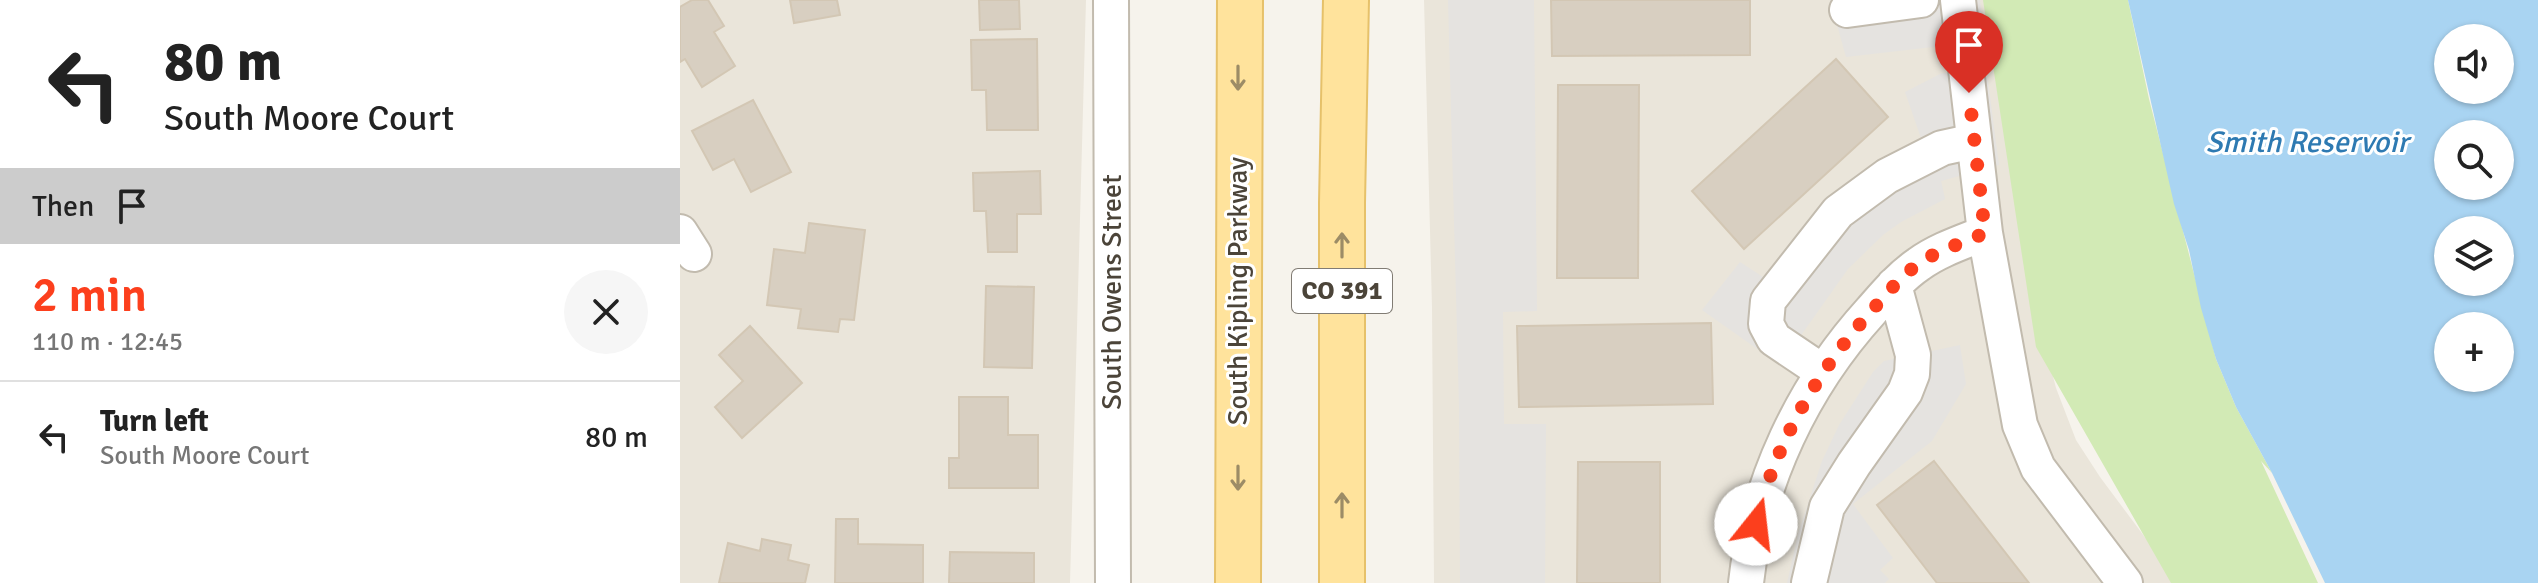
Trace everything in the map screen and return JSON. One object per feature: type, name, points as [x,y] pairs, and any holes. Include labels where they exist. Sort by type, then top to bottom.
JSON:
[{"type":"main road","name":"South Kipling Parkway","points":[[1238,583],[1240,0]]},
{"type":"main road","name":"CO 391","points":[[1342,583],[1342,203],[1346,0]]},
{"type":"street","name":"South Owens Street","points":[[1111,0],[1113,583]]},
{"type":"street","points":[[1847,10],[1921,0]]},
{"type":"street","points":[[1958,0],[1985,233],[2020,425],[2049,485],[2125,583]]},
{"type":"street","points":[[1823,372],[1774,339],[1766,324],[1768,301],[1838,212],[1887,176],[1942,148],[1974,141]]},
{"type":"street","points":[[1746,583],[1755,530],[1773,470],[1810,393],[1836,352],[1894,285],[1927,259],[1985,233]]},
{"type":"street","points":[[1809,583],[1827,507],[1905,392],[1912,374],[1913,355],[1894,285]]},
{"type":"shaded area","points":[[680,0],[1086,0],[1070,583],[680,583]]},
{"type":"shaded area","points":[[1424,0],[1994,0],[2048,357],[2056,388],[2076,440],[2179,583],[1434,583],[1432,307]]},
{"type":"shaded area","points":[[1448,0],[1534,0],[1537,311],[1503,312],[1504,424],[1546,424],[1545,583],[1460,583],[1459,406]]},
{"type":"shaded area","points":[[1830,0],[1980,0],[1985,41],[1846,57]]},
{"type":"shaded area","points":[[1986,66],[1999,165],[1941,181],[1945,199],[1901,222],[1848,269],[1780,365],[1702,310],[1740,262],[1763,277],[1856,182],[1923,144],[1905,92],[1940,74]]},
{"type":"shaded area","points":[[1960,345],[1966,384],[1932,441],[1853,504],[1893,558],[1880,570],[1889,579],[1885,583],[1787,583],[1798,534],[1822,461],[1839,425],[1873,372],[1884,361]]},
{"type":"green space","points":[[1983,0],[2128,0],[2149,99],[2216,359],[2236,407],[2272,473],[2261,461],[2318,583],[2171,583],[2036,347]]},
{"type":"water","name":"Smith Reservoir","points":[[2128,0],[2538,0],[2538,583],[2325,583],[2236,407],[2216,359],[2189,250],[2174,204]]},
{"type":"building","points":[[692,0],[708,0],[724,26],[714,32],[735,66],[702,87],[685,59],[680,62],[680,7]]},
{"type":"building","points":[[790,0],[837,0],[840,15],[794,23]]},
{"type":"building","points":[[979,0],[1019,0],[1020,29],[980,30]]},
{"type":"building","points":[[1551,0],[1750,0],[1750,55],[1552,56]]},
{"type":"building","points":[[1037,39],[1038,130],[987,130],[986,90],[972,90],[971,40]]},
{"type":"building","points":[[1836,59],[1888,117],[1744,249],[1692,191]]},
{"type":"building","points":[[1558,85],[1639,85],[1638,278],[1557,278]]},
{"type":"building","points":[[753,100],[791,172],[751,192],[734,159],[713,170],[692,131]]},
{"type":"building","points":[[1040,171],[1041,214],[1017,214],[1017,252],[988,252],[986,211],[974,211],[973,173]]},
{"type":"building","points":[[809,223],[865,230],[854,320],[840,319],[838,332],[798,328],[801,309],[767,305],[774,249],[805,253]]},
{"type":"building","points":[[986,286],[1034,287],[1032,368],[984,367]]},
{"type":"building","points":[[1711,323],[1713,404],[1519,407],[1517,326]]},
{"type":"building","points":[[750,326],[802,383],[742,438],[715,407],[743,381],[719,355]]},
{"type":"building","points":[[959,397],[1008,397],[1008,435],[1038,435],[1038,488],[949,488],[949,458],[959,458]]},
{"type":"building","points":[[1934,461],[2029,583],[1937,583],[1877,505]]},
{"type":"building","points":[[1578,462],[1660,462],[1660,583],[1577,583]]},
{"type":"building","points":[[836,519],[858,519],[858,544],[923,545],[923,583],[835,583]]},
{"type":"building","points":[[762,539],[791,545],[788,560],[809,565],[805,583],[719,583],[728,543],[760,551]]},
{"type":"building","points":[[950,552],[1034,553],[1034,583],[949,583]]},
{"type":"route","points":[[1756,524],[1773,470],[1789,433],[1836,352],[1894,285],[1919,264],[1985,233],[1969,93]]}]
